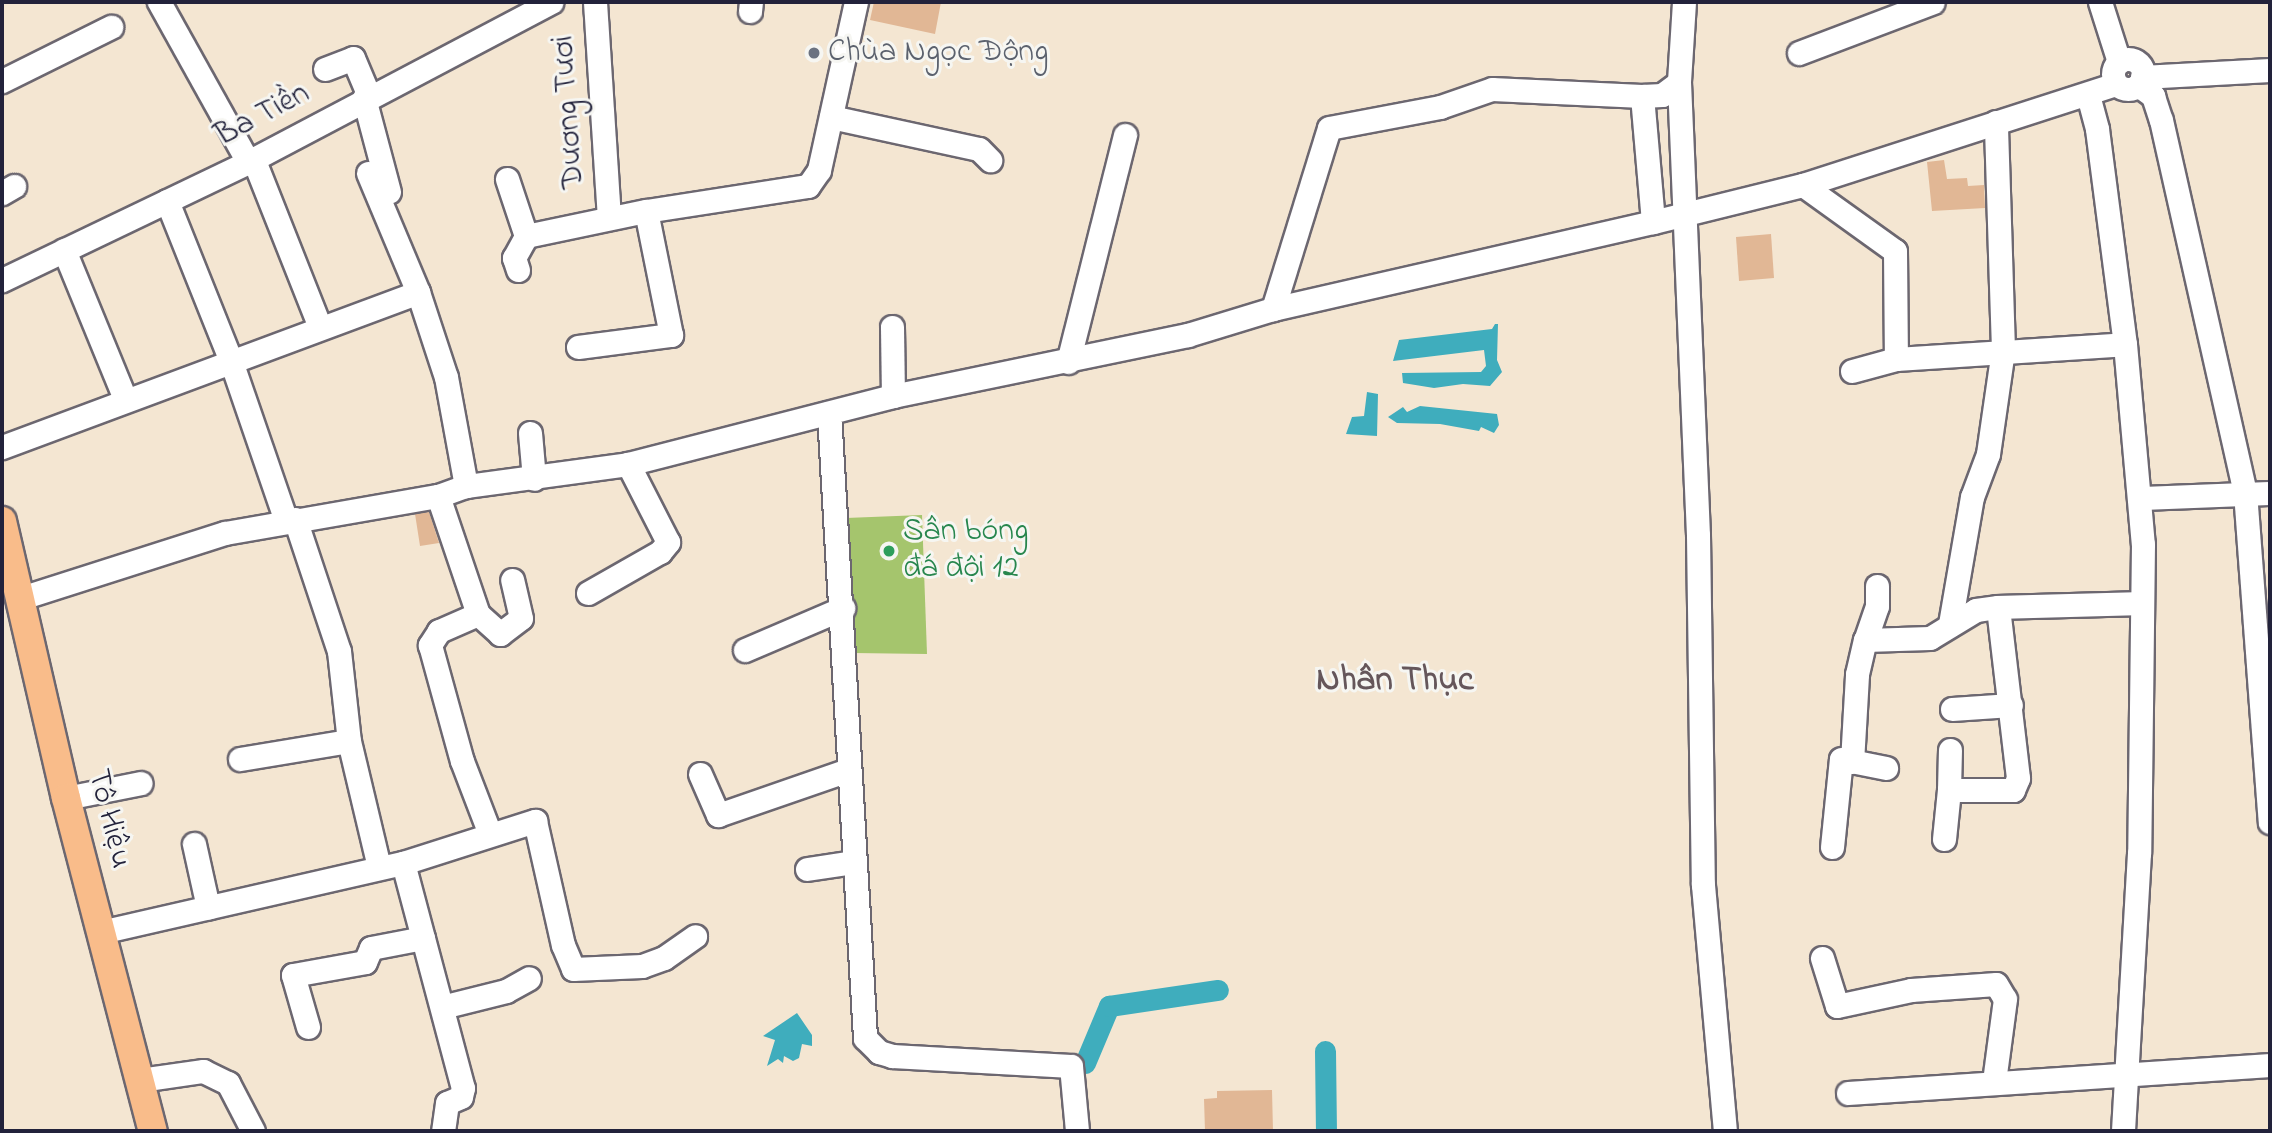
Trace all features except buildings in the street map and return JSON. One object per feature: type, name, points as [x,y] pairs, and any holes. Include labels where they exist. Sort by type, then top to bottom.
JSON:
[{"type":"main road","name":"Tô Hiệu","points":[[2,522],[66,799],[153,1131]]},
{"type":"street","points":[[159,2],[251,160],[319,325]]},
{"type":"street","name":"Ba Tiền","points":[[2,280],[251,160],[551,2]]},
{"type":"street","name":"Dương Tươi","points":[[595,2],[609,218]]},
{"type":"street","points":[[526,236],[646,211],[808,186],[817,175],[856,2]]},
{"type":"street","points":[[1684,2],[1679,82],[1698,535],[1703,885],[1725,1131]]},
{"type":"street","points":[[1799,53],[1933,2]]},
{"type":"street","points":[[2100,2],[2129,77],[2153,96],[2158,111],[2245,492],[2270,822]]},
{"type":"street","points":[[2,81],[111,27]]},
{"type":"street","points":[[325,69],[353,58],[367,97],[410,251]]},
{"type":"street","points":[[18,599],[225,533],[438,496],[466,486],[534,479],[628,464],[829,412],[1188,335],[1273,309],[1803,185],[2088,95],[2129,77],[2270,70]]},
{"type":"street","points":[[1273,309],[1329,128],[1440,107],[1492,89],[1642,96],[1662,95],[1679,82]]},
{"type":"street","points":[[2088,95],[2097,129],[2125,344],[2141,498],[2124,597],[2139,853],[2123,1131]]},
{"type":"street","points":[[1642,96],[1653,222]]},
{"type":"street","points":[[831,117],[979,149],[990,160]]},
{"type":"street","points":[[1950,624],[1972,497],[1988,454],[2003,350],[1996,122]]},
{"type":"street","points":[[1068,362],[1125,135]]},
{"type":"street","points":[[368,173],[418,292],[452,402],[466,486]]},
{"type":"street","points":[[507,179],[526,236],[514,258],[518,270]]},
{"type":"street","points":[[1803,185],[1895,251],[1896,359]]},
{"type":"street","points":[[167,201],[231,361],[340,651],[349,741],[379,867]]},
{"type":"street","points":[[578,347],[671,335],[646,211]]},
{"type":"street","points":[[64,250],[125,399]]},
{"type":"street","points":[[2,447],[319,325],[418,292]]},
{"type":"street","points":[[892,327],[893,397]]},
{"type":"street","points":[[1852,371],[1896,359],[2125,344]]},
{"type":"street","points":[[829,412],[843,608],[848,770],[862,1020],[870,1046],[892,1056],[1071,1066],[1077,1131]]},
{"type":"street","points":[[530,433],[534,479]]},
{"type":"street","points":[[588,593],[660,552],[668,542],[628,464]]},
{"type":"street","points":[[2141,498],[2270,493]]},
{"type":"street","points":[[438,496],[478,614],[500,634],[521,618],[512,580]]},
{"type":"street","points":[[1852,762],[1857,674],[1865,639],[1877,607],[1877,586]]},
{"type":"street","points":[[1865,639],[1930,638],[1976,610],[2124,597]]},
{"type":"street","points":[[1948,790],[2013,790],[2018,778],[1998,607]]},
{"type":"street","points":[[745,650],[843,608]]},
{"type":"street","points":[[478,614],[439,631],[430,645],[462,761],[490,834]]},
{"type":"street","points":[[1951,709],[2011,705]]},
{"type":"street","points":[[240,759],[349,741]]},
{"type":"street","points":[[1944,839],[1950,750]]},
{"type":"street","points":[[1832,848],[1841,760],[1885,768]]},
{"type":"street","points":[[700,774],[718,815],[793,780],[848,770]]},
{"type":"street","points":[[66,799],[141,783]]},
{"type":"street","points":[[101,932],[403,863],[534,821],[563,945],[573,969],[642,966],[664,958],[695,936]]},
{"type":"street","points":[[194,844],[208,907]]},
{"type":"street","points":[[807,869],[854,862]]},
{"type":"street","points":[[403,863],[464,1088],[461,1097],[447,1103],[437,1130]]},
{"type":"street","points":[[308,1027],[293,975],[365,962],[371,948],[423,938]]},
{"type":"street","points":[[1822,957],[1837,1006],[1910,990],[1996,984],[2005,999],[1994,1082]]},
{"type":"street","points":[[442,1007],[506,990],[529,978]]},
{"type":"street","points":[[1848,1093],[2270,1065]]},
{"type":"street","points":[[140,1080],[203,1071],[228,1083],[253,1131]]},
{"type":"green space","points":[[922,515],[927,654],[854,653],[846,518]]},
{"type":"water","points":[[1498,324],[1497,360],[1502,372],[1490,386],[1463,384],[1434,388],[1403,383],[1402,373],[1481,372],[1486,366],[1484,350],[1393,361],[1399,340],[1492,329]]},
{"type":"water","points":[[1367,392],[1378,394],[1377,436],[1346,434],[1352,417],[1364,416]]},
{"type":"water","points":[[1420,406],[1497,414],[1499,425],[1494,433],[1481,427],[1479,431],[1440,424],[1397,423],[1388,417],[1403,407],[1407,412]]},
{"type":"water","points":[[797,1013],[812,1035],[812,1046],[802,1044],[799,1058],[793,1061],[784,1056],[783,1063],[778,1059],[767,1066],[775,1040],[763,1036]]},
{"type":"waterway","points":[[1085,1063],[1109,1006],[1218,990]]},
{"type":"waterway","points":[[1325,1051],[1326,1131]]},
{"type":"place","name":"Chùa Ngọc Động","points":[[814,53]]},
{"type":"place","name":"Sân bóng đá đội 12","points":[[889,551]]},
{"type":"district","name":"Nhân Thục","points":[[1395,681]]}]
